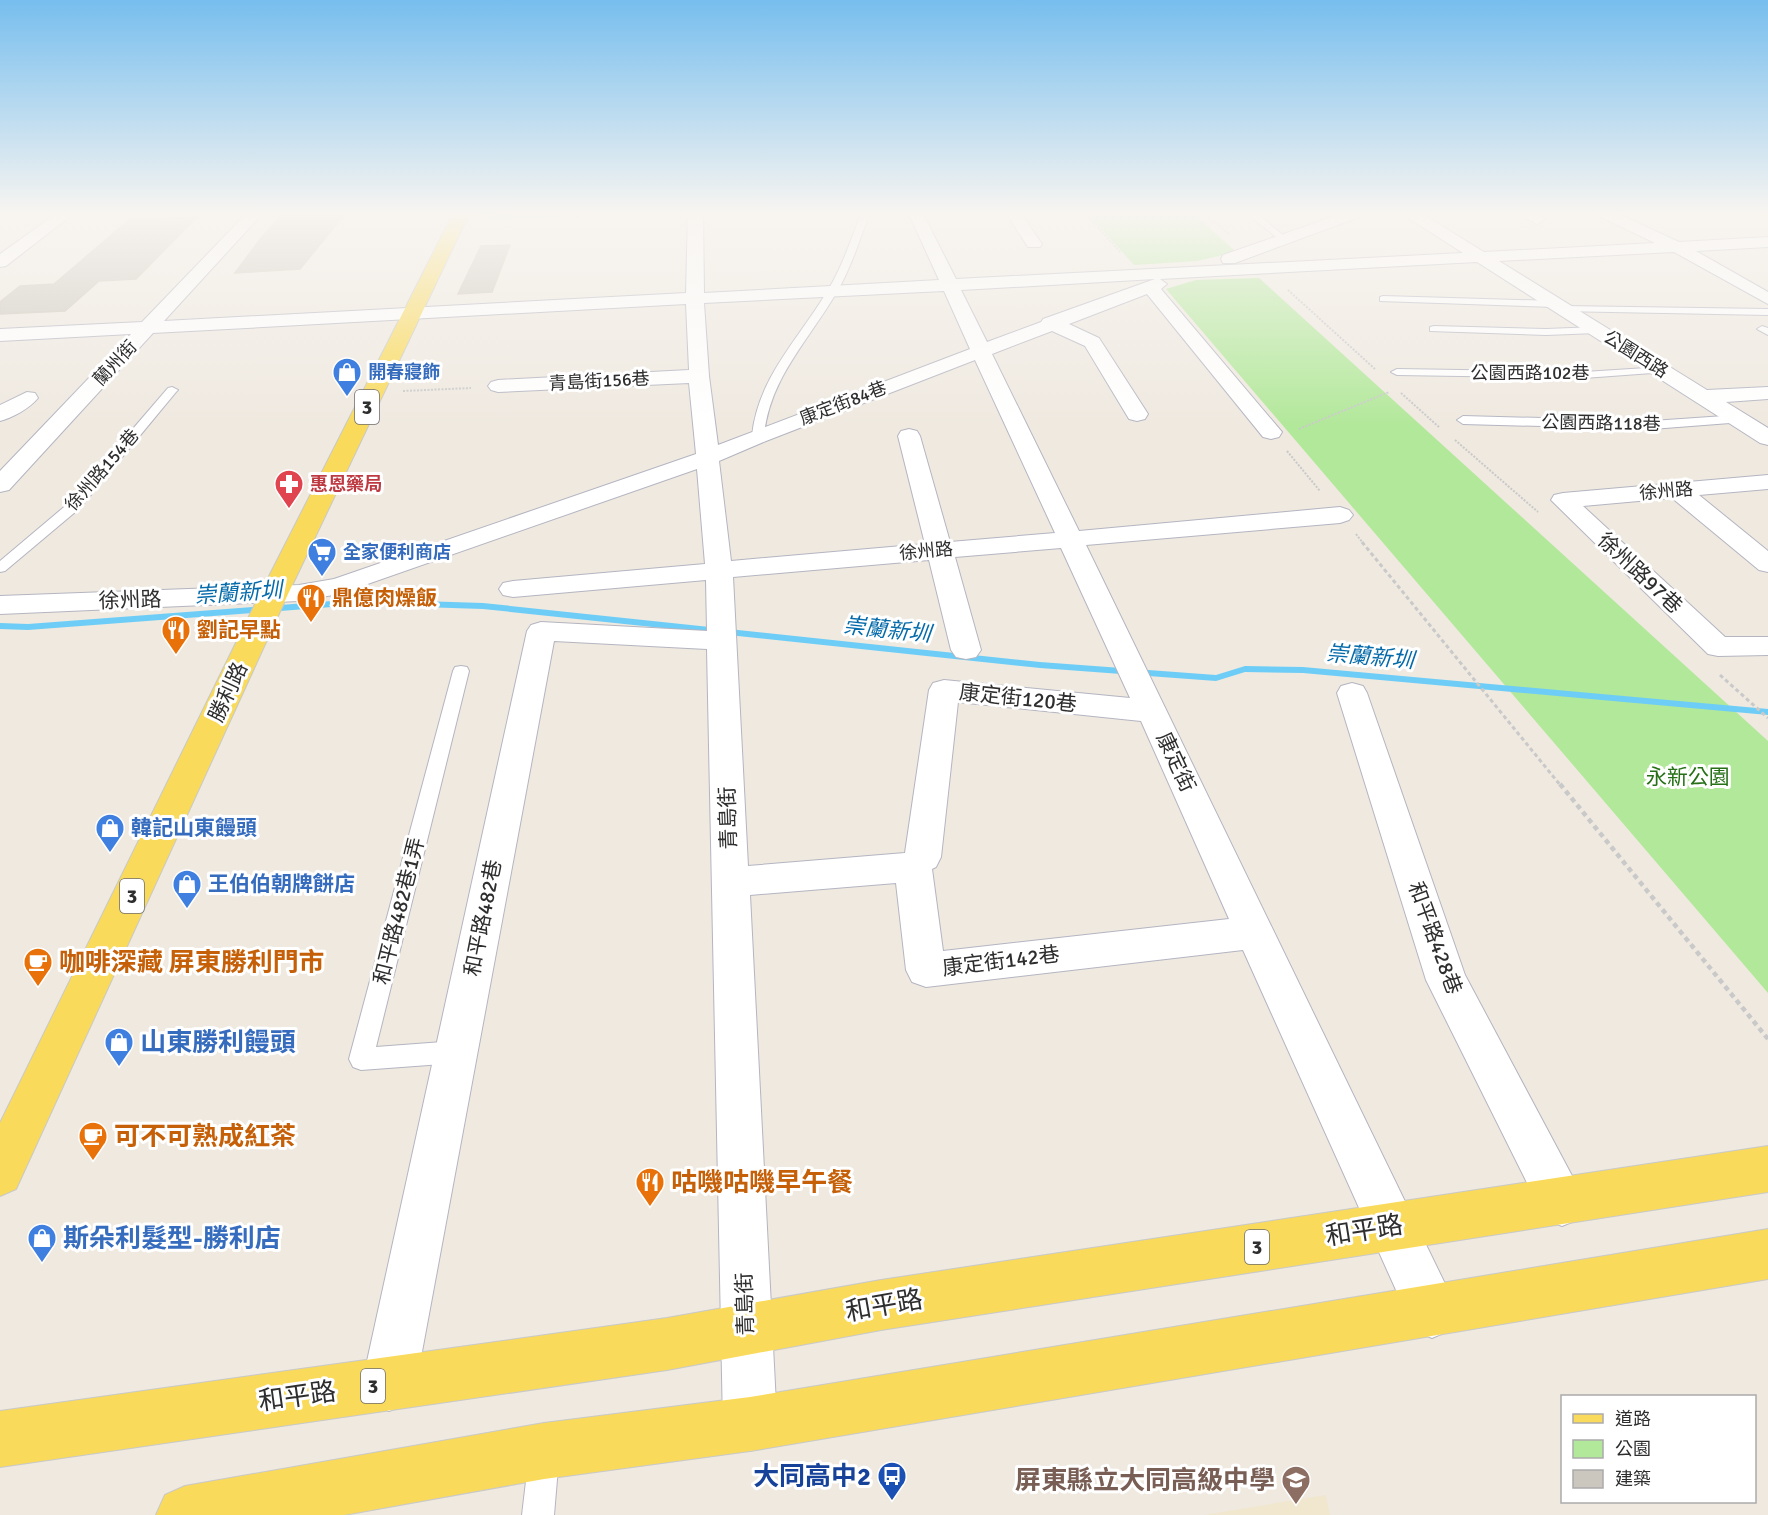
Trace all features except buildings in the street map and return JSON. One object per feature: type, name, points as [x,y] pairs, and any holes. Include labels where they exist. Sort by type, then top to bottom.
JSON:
[{"type":"main road","name":"勝利路","points":[[0,1173],[14,1115],[426,285]]},
{"type":"main road","name":"和平路","points":[[0,1439],[746,1331],[893,1303],[1768,1169]]},
{"type":"main road","points":[[185,1515],[544,1451],[750,1424],[1432,1312],[1768,1254]]},
{"type":"street","name":"蘭州街","points":[[0,485],[188,285]]},
{"type":"street","name":"青島街","points":[[695,285],[699,376],[719,570],[722,632],[750,1424]]},
{"type":"street","points":[[0,335],[936,285]]},
{"type":"street","name":"康定街","points":[[950,285],[1140,685],[1432,1312]]},
{"type":"street","name":"康定街84巷","points":[[706,458],[1050,323],[1137,285]]},
{"type":"street","points":[[1148,285],[1274,435]]},
{"type":"street","name":"公園西路","points":[[1523,285],[1768,438]]},
{"type":"street","points":[[1744,285],[1768,298]]},
{"type":"street","points":[[1050,323],[1092,342],[1137,414]]},
{"type":"street","name":"青島街156巷","points":[[498,386],[699,376]]},
{"type":"street","points":[[1705,397],[1768,393]]},
{"type":"street","points":[[0,414],[27,398]]},
{"type":"street","points":[[909,436],[966,650]]},
{"type":"street","name":"徐州路","points":[[0,605],[269,604],[299,593],[339,586],[706,458]]},
{"type":"street","name":"徐州路","points":[[1553,509],[1677,490],[1768,482]]},
{"type":"street","points":[[1677,490],[1768,564]]},
{"type":"street","name":"徐州路97巷","points":[[1553,509],[1718,660]]},
{"type":"street","name":"徐州路","points":[[513,589],[1340,515]]},
{"type":"street","name":"和平路482巷","points":[[389,1384],[541,631],[722,632]]},
{"type":"street","points":[[1718,660],[1768,646]]},
{"type":"street","name":"康定街120巷","points":[[923,857],[944,690],[1140,685]]},
{"type":"street","name":"和平路428巷","points":[[1352,693],[1446,980],[1562,1202]]},
{"type":"street","name":"康定街142巷","points":[[730,882],[913,867],[926,970],[1254,932]]},
{"type":"lane","points":[[758,436],[758,422],[765,395],[836,285]]},
{"type":"lane","points":[[1383,299],[1559,307],[1768,312]]},
{"type":"lane","points":[[1434,329],[1546,332],[1597,330]]},
{"type":"lane","name":"公園西路102巷","points":[[1397,372],[1584,375],[1662,370]]},
{"type":"lane","name":"徐州路154巷","points":[[0,568],[75,505],[172,390]]},
{"type":"lane","name":"公園西路118巷","points":[[1463,420],[1652,425],[1739,419]]},
{"type":"lane","name":"和平路482巷1弄","points":[[456,1052],[361,1059],[461,670]]},
{"type":"lane","points":[[538,1515],[544,1451]]},
{"type":"path","points":[[1282,285],[1379,373]]},
{"type":"path","points":[[374,393],[498,386]]},
{"type":"path","points":[[1446,433],[1397,389],[1274,435],[1768,1039]]},
{"type":"path","points":[[1455,441],[1553,509]]},
{"type":"path","points":[[1718,660],[1745,697],[1768,718]]},
{"type":"shaded area","name":"屏東縣立大同高級中學","points":[[1325,1495],[1330,1515],[1204,1515]]},
{"type":"green space","name":"永新公園","points":[[1180,285],[1266,285],[1768,741],[1768,993],[1166,289]]},
{"type":"waterway","name":"崇蘭新圳","points":[[0,626],[28,627],[358,602],[483,606],[1040,665],[1216,678],[1245,669],[1303,670],[1768,712]]},
{"type":"place","name":"開春寢飾","points":[[347,398]]},
{"type":"place","name":"惠恩藥局","points":[[289,510]]},
{"type":"place","name":"全家便利商店","points":[[322,578]]},
{"type":"place","name":"鼎億肉燥飯","points":[[311,624]]},
{"type":"place","name":"劉記早點","points":[[176,656]]},
{"type":"place","name":"韓記山東饅頭","points":[[110,854]]},
{"type":"place","name":"王伯伯朝牌餅店","points":[[187,910]]},
{"type":"place","name":"咖啡深藏 屏東勝利門市","points":[[38,988]]},
{"type":"place","name":"山東勝利饅頭","points":[[119,1068]]},
{"type":"place","name":"可不可熟成紅茶","points":[[93,1162]]},
{"type":"place","name":"咕嘰咕嘰早午餐","points":[[650,1208]]},
{"type":"place","name":"斯朵利髮型-勝利店","points":[[42,1264]]},
{"type":"place","name":"大同高中2","points":[[892,1502]]},
{"type":"place","name":"屏東縣立大同高級中學","points":[[1296,1506]]}]
